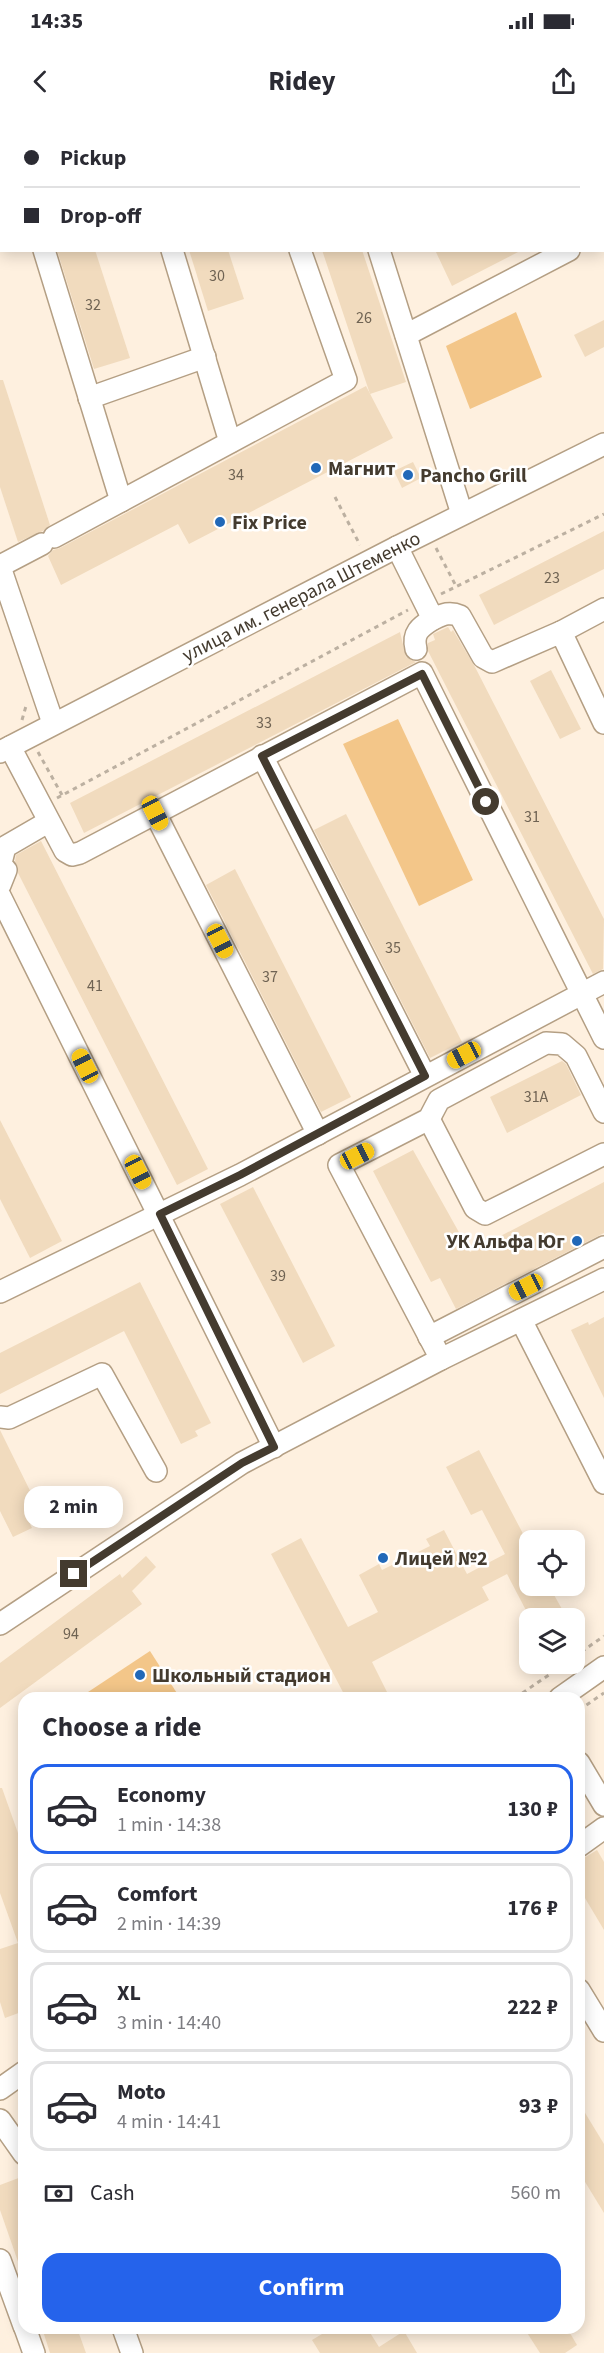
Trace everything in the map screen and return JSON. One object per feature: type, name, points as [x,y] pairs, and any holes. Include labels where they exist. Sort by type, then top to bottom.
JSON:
[{"type":"street","points":[[45,252],[121,501]]},
{"type":"street","points":[[173,252],[230,442]]},
{"type":"street","points":[[53,723],[0,567],[346,380],[301,252]]},
{"type":"street","points":[[380,252],[462,514]]},
{"type":"street","points":[[406,335],[564,252]]},
{"type":"street","points":[[89,398],[205,357]]},
{"type":"street","name":"улица им. генерала Штеменко","points":[[5,749],[397,547],[604,444]]},
{"type":"street","points":[[397,547],[428,610]]},
{"type":"street","points":[[428,610],[460,616],[483,657],[492,662],[561,632],[604,609]]},
{"type":"street","points":[[428,610],[414,642],[419,661],[604,1038]]},
{"type":"street","points":[[561,632],[604,723]]},
{"type":"street","points":[[5,749],[65,851],[72,855],[80,853],[262,756],[419,661]]},
{"type":"street","points":[[262,756],[425,1076]]},
{"type":"street","points":[[155,813],[318,1134]]},
{"type":"street","points":[[3,871],[5,847],[45,815]]},
{"type":"street","points":[[0,896],[274,1447]]},
{"type":"street","points":[[1,1289],[160,1214],[318,1134],[604,982]]},
{"type":"street","points":[[441,1359],[339,1165],[429,1119],[439,1100],[546,1043],[562,1044],[576,1056],[604,1112]]},
{"type":"street","points":[[429,1119],[475,1208],[485,1214],[604,1154]]},
{"type":"street","points":[[429,1337],[604,1247]]},
{"type":"street","points":[[0,1624],[242,1463],[441,1359],[604,1279]]},
{"type":"street","points":[[521,1320],[604,1484]]},
{"type":"street","points":[[0,1418],[9,1418],[102,1374],[156,1471]]},
{"type":"street","points":[[569,1692],[604,1667]]},
{"type":"street","points":[[585,1771],[601,1794]]},
{"type":"street","points":[[585,1842],[604,1828]]},
{"type":"street","points":[[585,2000],[604,2031]]},
{"type":"street","points":[[0,2089],[18,2076]]},
{"type":"street","points":[[0,2120],[18,2146]]},
{"type":"street","points":[[0,2260],[18,2310]]},
{"type":"street","points":[[27,2334],[34,2353]]},
{"type":"street","points":[[125,2334],[132,2353]]},
{"type":"path","points":[[336,497],[357,543],[367,546]]},
{"type":"path","points":[[45,815],[428,610],[456,586],[604,514]]},
{"type":"path","points":[[427,532],[456,586]]},
{"type":"path","points":[[585,1649],[604,1636]]},
{"type":"path","points":[[524,1692],[550,1674]]},
{"type":"path","points":[[585,1706],[604,1693]]},
{"type":"shaded area","points":[[516,312],[542,377],[470,409],[446,346]]},
{"type":"shaded area","points":[[398,719],[473,880],[419,906],[343,744]]},
{"type":"shaded area","name":"Школьный стадион","points":[[150,1651],[176,1692],[88,1692]]},
{"type":"building","points":[[58,252],[96,252],[130,358],[94,369]]},
{"type":"building","points":[[190,252],[229,252],[244,299],[208,311]]},
{"type":"building","points":[[323,252],[363,252],[406,382],[370,394]]},
{"type":"building","points":[[436,252],[518,252],[452,286]]},
{"type":"building","points":[[604,320],[604,347],[585,357],[574,335]]},
{"type":"building","points":[[0,380],[3,380],[50,525],[43,531],[18,542],[0,487]]},
{"type":"building","points":[[366,386],[393,438],[189,544],[178,524],[61,585],[48,556],[53,550]]},
{"type":"building","name":"Pancho Grill","points":[[413,462],[421,478],[402,488],[394,471]]},
{"type":"building","points":[[604,531],[604,569],[494,625],[479,595]]},
{"type":"building","points":[[448,627],[451,632],[453,630],[475,667],[604,919],[603,969],[593,974],[428,651],[428,643],[435,640],[433,634]]},
{"type":"building","points":[[400,632],[406,657],[416,662],[84,833],[70,803]]},
{"type":"building","points":[[551,670],[581,729],[560,739],[530,681]]},
{"type":"building","points":[[346,814],[462,1042],[430,1058],[314,830]]},
{"type":"building","points":[[41,841],[208,1169],[177,1185],[18,873],[16,855]]},
{"type":"building","points":[[235,869],[351,1097],[321,1112],[206,885]]},
{"type":"building","points":[[562,1061],[566,1064],[581,1095],[507,1133],[490,1097]]},
{"type":"building","points":[[0,1120],[62,1241],[30,1258],[0,1199]]},
{"type":"building","points":[[413,1150],[470,1252],[604,1182],[604,1233],[456,1309],[440,1278],[431,1282],[373,1171]]},
{"type":"building","points":[[253,1187],[335,1346],[303,1363],[220,1204]]},
{"type":"building","points":[[140,1282],[211,1423],[195,1431],[198,1436],[181,1444],[124,1331],[0,1394],[0,1353]]},
{"type":"building","points":[[604,1317],[604,1398],[571,1330],[588,1322],[589,1325]]},
{"type":"building","points":[[0,1430],[43,1517],[30,1524],[32,1528],[13,1537],[0,1511]]},
{"type":"building","name":"Лицей №2","points":[[479,1450],[521,1530],[519,1530],[519,1596],[555,1596],[561,1608],[525,1608],[507,1574],[482,1587],[489,1600],[372,1662],[387,1692],[343,1692],[271,1554],[301,1538],[348,1627],[378,1612],[359,1575],[379,1564],[382,1570],[430,1546],[426,1539],[444,1530],[467,1574],[505,1554],[482,1510],[471,1515],[446,1467]]},
{"type":"building","points":[[146,1556],[156,1567],[132,1591],[142,1604],[22,1692],[18,1692],[18,1695],[0,1708],[0,1663],[120,1574],[122,1578]]},
{"type":"building","points":[[0,1788],[2,1788],[18,1833],[18,1943],[0,1893]]},
{"type":"building","points":[[597,1850],[604,1862],[604,1930],[585,1898],[585,1857]]},
{"type":"building","points":[[18,1943],[18,2013],[5,2018],[0,2002],[0,1949]]},
{"type":"building","points":[[585,2113],[604,2144],[604,2213],[585,2182]]},
{"type":"building","points":[[18,2178],[18,2262],[0,2210],[0,2185]]},
{"type":"building","points":[[44,2334],[79,2334],[86,2353],[50,2353]]},
{"type":"building","points":[[322,2334],[371,2334],[379,2347],[399,2334],[406,2334],[417,2353],[320,2353],[312,2340]]},
{"type":"building","points":[[528,2334],[571,2334],[577,2345],[565,2353],[540,2353]]},
{"type":"place","name":"Магнит","points":[[316,468]]},
{"type":"place","name":"Pancho Grill","points":[[408,475]]},
{"type":"place","name":"Fix Price","points":[[220,522]]},
{"type":"place","name":"УК Альфа Юг","points":[[577,1241]]},
{"type":"place","name":"Лицей №2","points":[[383,1558]]},
{"type":"place","name":"Школьный стадион","points":[[140,1675]]},
{"type":"route","points":[[74,1574],[242,1463],[274,1447],[160,1214],[240,1175],[425,1076],[262,756],[422,674],[486,802]]}]
